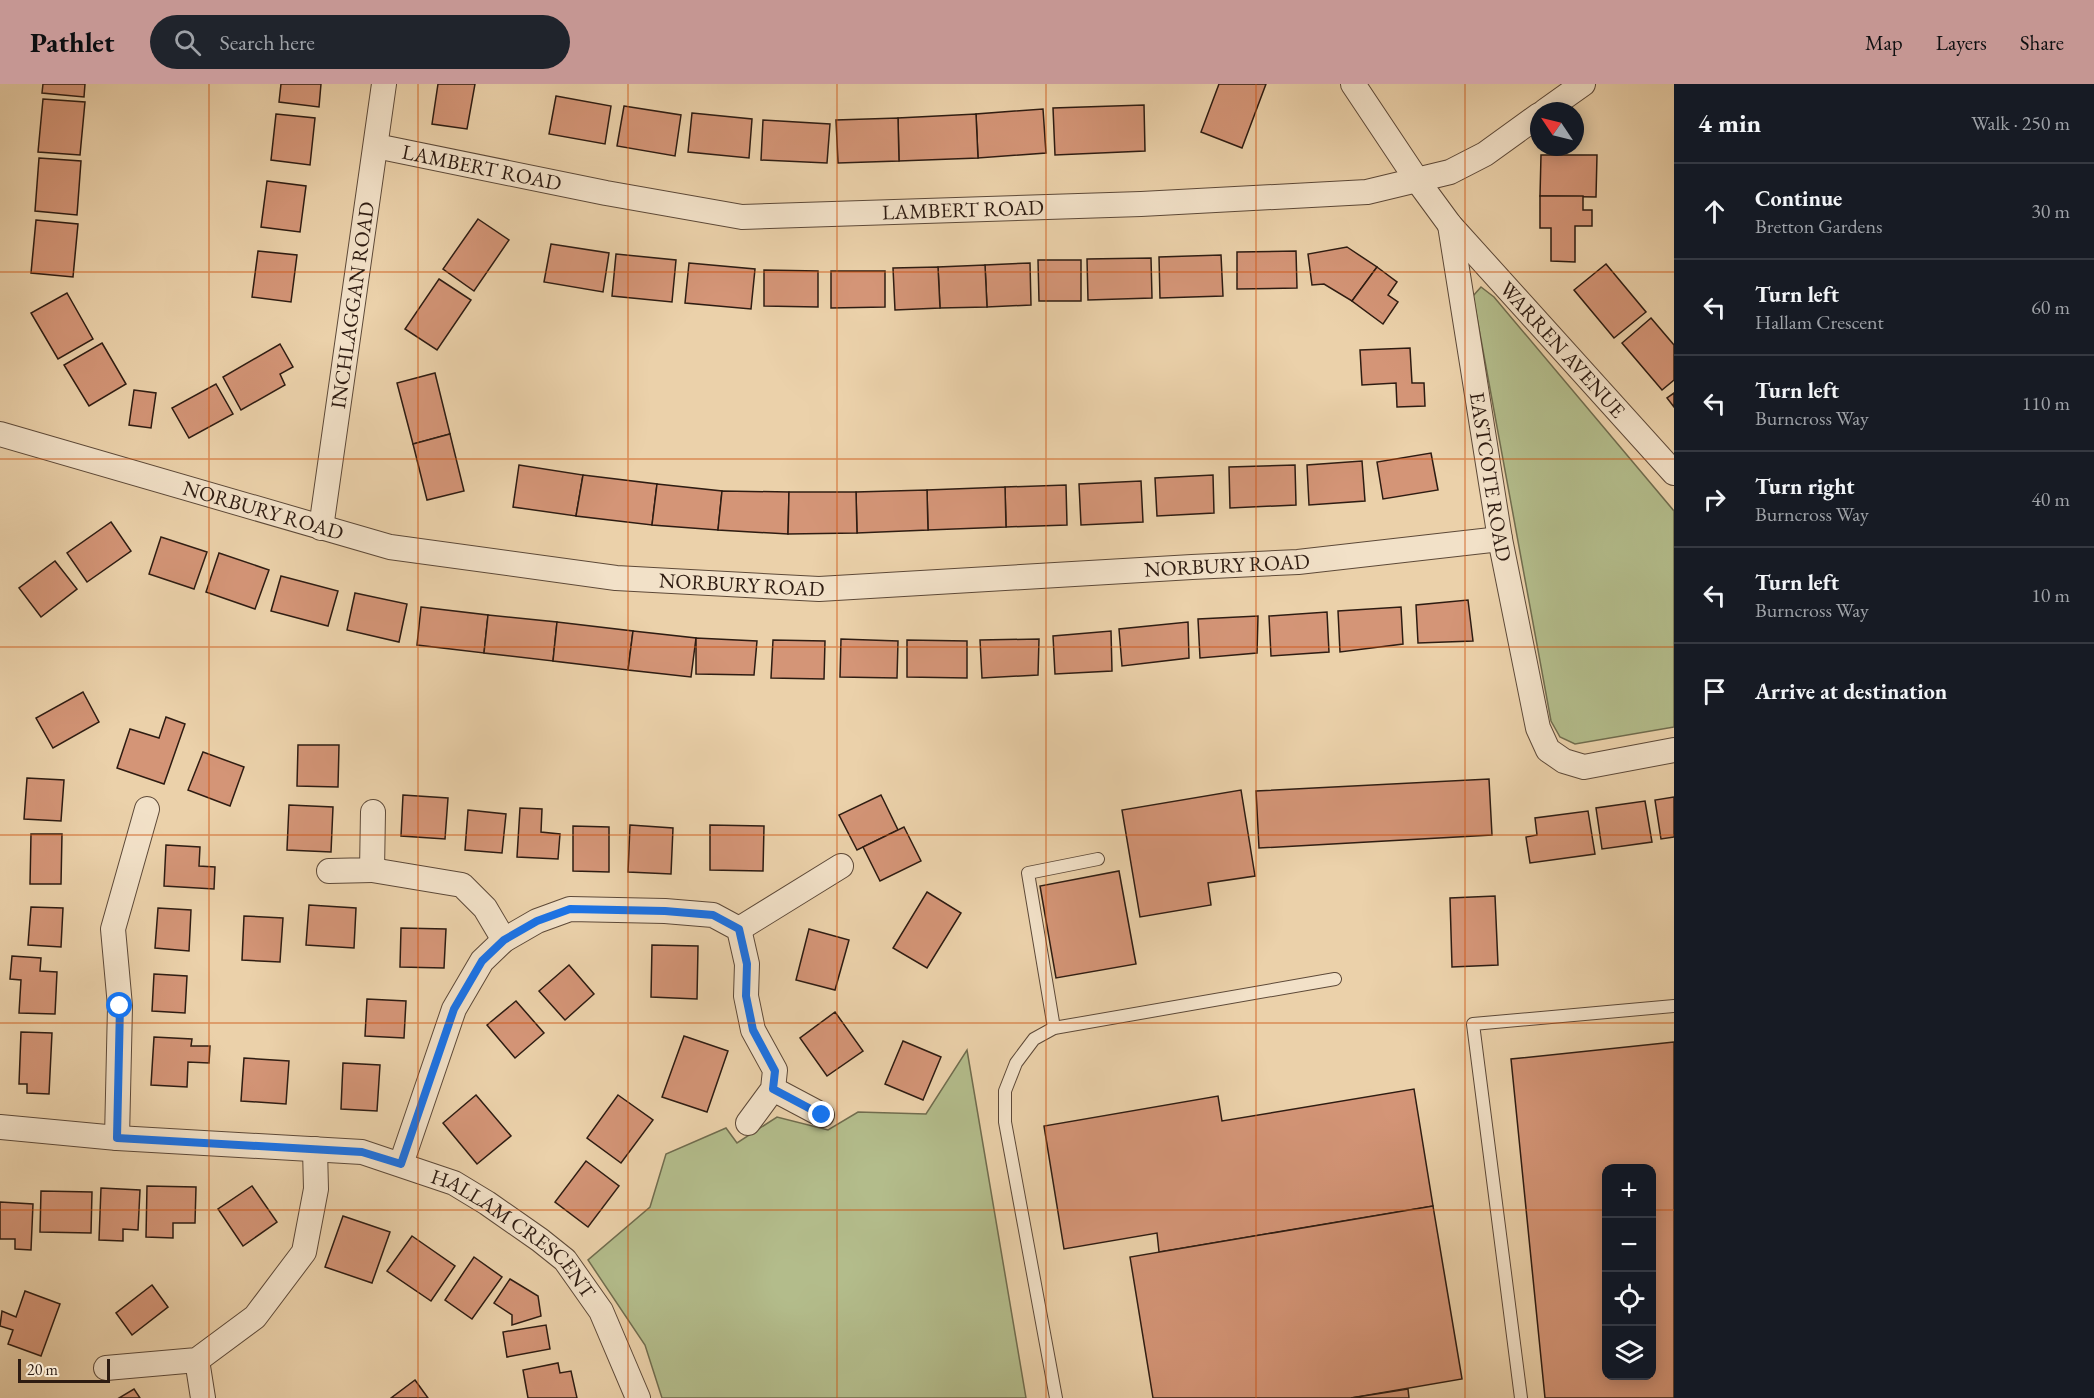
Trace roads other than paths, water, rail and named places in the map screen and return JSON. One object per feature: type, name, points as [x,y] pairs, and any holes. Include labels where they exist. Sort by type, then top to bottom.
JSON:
[{"type":"street","name":"INCHLAGGAN ROAD","points":[[321,528],[384,84]]},
{"type":"street","name":"WARREN AVENUE","points":[[1353,84],[1450,225],[1674,473]]},
{"type":"street","points":[[1558,102],[1583,84]]},
{"type":"street","name":"LAMBERT ROAD","points":[[376,146],[606,193],[742,217],[1153,204],[1367,192],[1450,172],[1485,154],[1530,122]]},
{"type":"street","name":"EASTCOTE ROAD","points":[[1450,225],[1500,539],[1538,728],[1548,750],[1564,760],[1584,767],[1674,750]]},
{"type":"street","name":"NORBURY ROAD","points":[[0,434],[390,547],[616,578],[819,589],[1298,562],[1500,539]]},
{"type":"street","points":[[117,1138],[120,1006],[113,929],[147,809]]},
{"type":"street","points":[[372,870],[373,813]]},
{"type":"street","points":[[739,929],[841,866]]},
{"type":"street","points":[[329,871],[372,870],[462,885],[485,908],[504,940]]},
{"type":"street","points":[[401,1164],[454,1009],[482,961],[504,940],[537,921],[570,909],[665,911],[713,915],[739,929],[747,964],[746,996],[753,1030],[775,1071],[773,1089],[748,1123]]},
{"type":"street","points":[[773,1089],[822,1115]]},
{"type":"street","name":"HALLAM CRESCENT","points":[[0,1127],[117,1138],[362,1152],[454,1183],[487,1203],[565,1260],[601,1311],[638,1398]]},
{"type":"street","points":[[106,1368],[197,1360],[255,1317],[304,1252],[316,1189],[315,1149]]},
{"type":"street","points":[[197,1360],[203,1398]]},
{"type":"lane","points":[[1054,1028],[1028,873],[1098,859]]},
{"type":"lane","points":[[1056,1398],[1005,1122],[1005,1091],[1016,1063],[1034,1039],[1054,1028],[1335,979]]},
{"type":"lane","points":[[1521,1398],[1473,1024],[1674,1005]]}]
